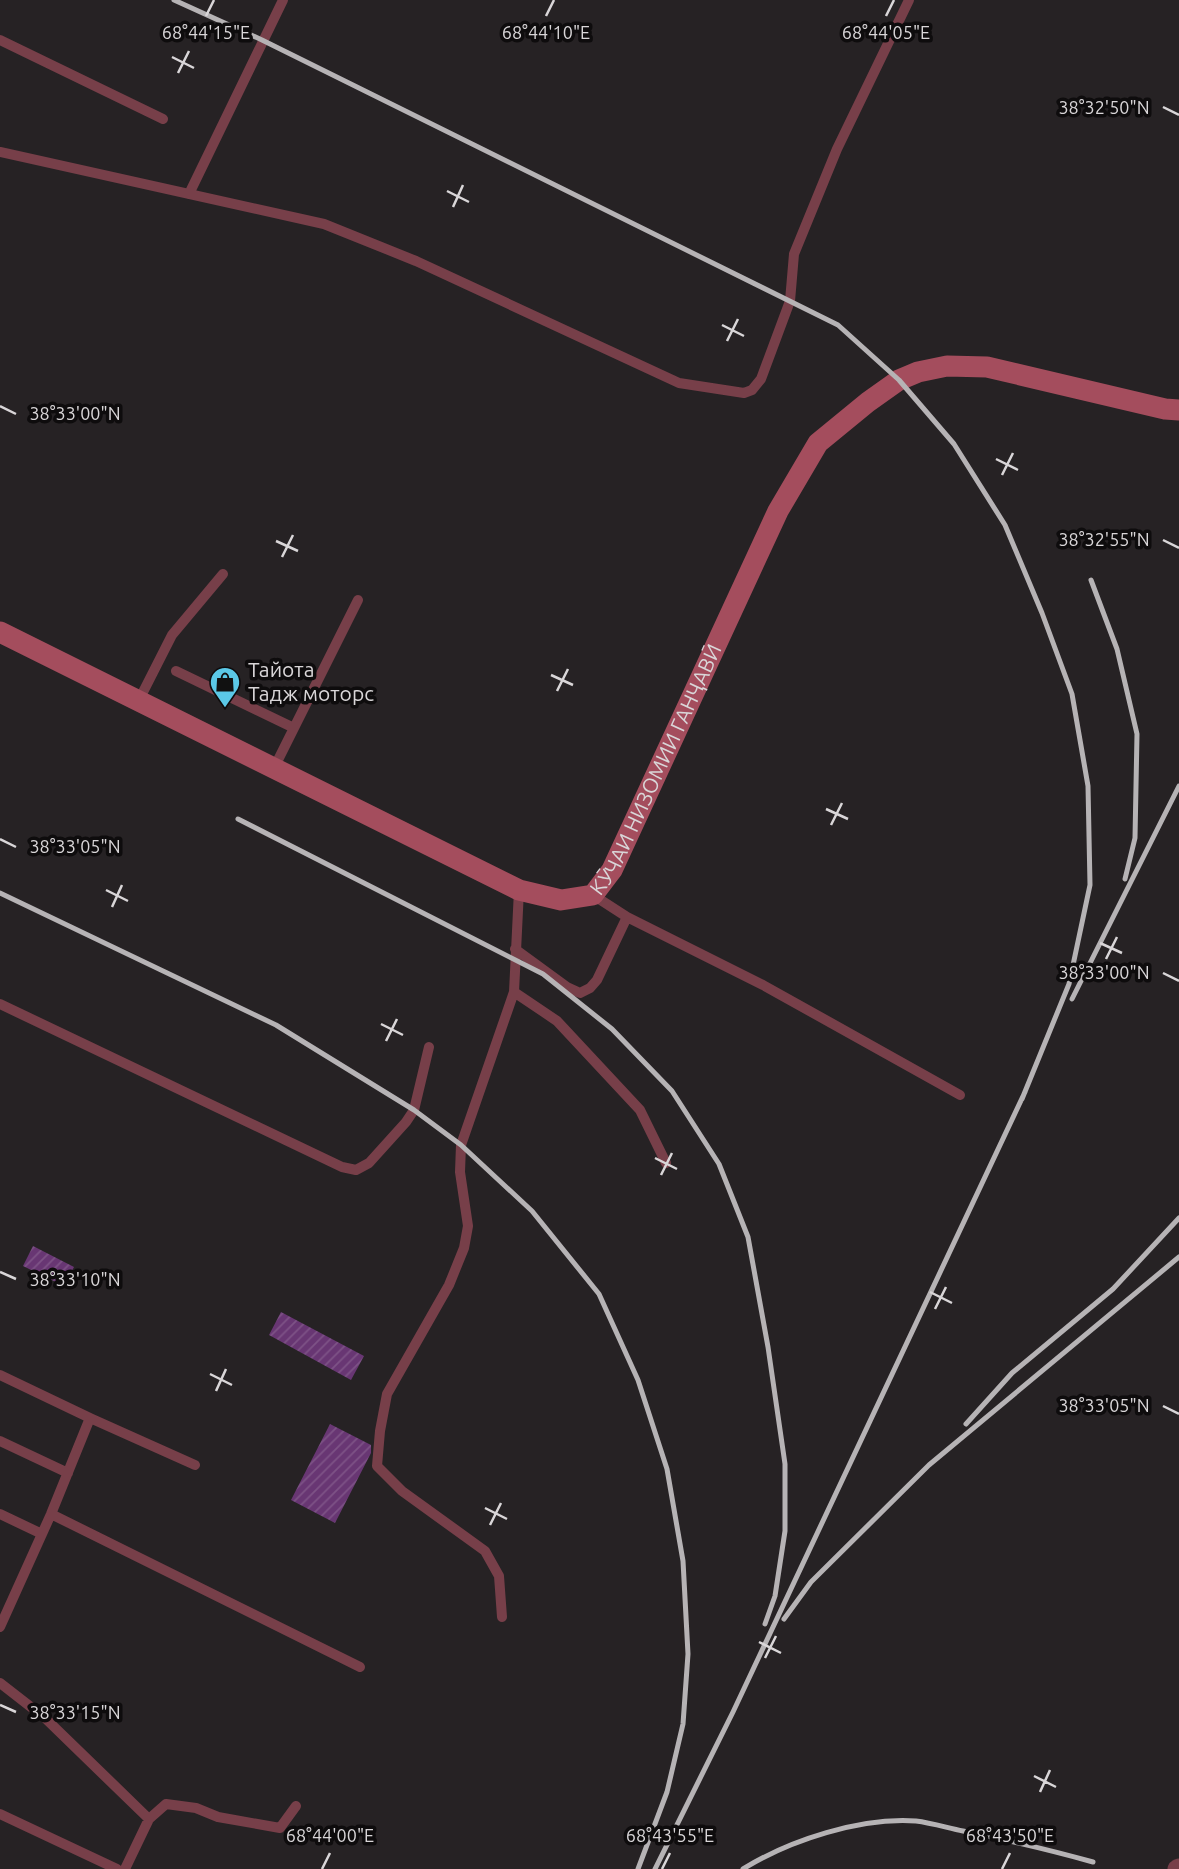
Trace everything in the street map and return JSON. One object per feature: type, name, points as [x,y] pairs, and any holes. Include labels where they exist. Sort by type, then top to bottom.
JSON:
[{"type":"main road","name":"КӮЧАИ НИЗОМИИ ГАНҶАВӢ","points":[[0,632],[519,890],[561,900],[593,895],[612,870],[778,511],[818,443],[900,380],[918,372],[947,366],[987,367],[1179,410]]},
{"type":"lane","points":[[189,194],[283,0]]},
{"type":"lane","points":[[0,152],[324,224],[416,261],[679,383],[744,393],[752,390],[761,379],[790,301],[794,254],[837,149],[909,0]]},
{"type":"lane","points":[[0,40],[163,119]]},
{"type":"lane","points":[[138,701],[172,635],[223,574]]},
{"type":"lane","points":[[274,768],[358,600]]},
{"type":"lane","points":[[176,671],[294,728]]},
{"type":"lane","points":[[502,1617],[499,1576],[485,1551],[402,1491],[377,1466],[387,1394],[450,1285],[464,1248],[468,1226],[460,1172],[461,1145],[514,992],[519,890]]},
{"type":"lane","points":[[593,895],[626,917],[763,985],[960,1096]]},
{"type":"lane","points":[[515,948],[567,987],[580,993],[590,988],[597,980],[626,917]]},
{"type":"lane","points":[[514,992],[557,1021],[640,1110],[666,1163]]},
{"type":"lane","points":[[0,1004],[342,1167],[356,1170],[369,1163],[414,1110],[429,1047]]},
{"type":"lane","points":[[0,1375],[90,1419],[195,1465]]},
{"type":"lane","points":[[0,1625],[51,1514],[90,1419]]},
{"type":"lane","points":[[0,1441],[68,1473]]},
{"type":"lane","points":[[0,1514],[42,1534]]},
{"type":"lane","points":[[51,1514],[360,1667]]},
{"type":"lane","points":[[0,1683],[45,1718],[149,1819]]},
{"type":"lane","points":[[125,1869],[149,1819],[166,1804],[195,1808],[218,1817],[279,1828],[296,1806]]},
{"type":"lane","points":[[0,1814],[117,1869]]},
{"type":"building","points":[[33,1246],[74,1267],[64,1286],[23,1266]]},
{"type":"building","points":[[281,1312],[364,1356],[351,1380],[269,1335]]},
{"type":"building","points":[[330,1424],[371,1445],[371,1453],[335,1523],[291,1500]]},
{"type":"railway","points":[[174,0],[262,40],[838,325],[899,380],[954,444],[1005,525],[1042,613],[1072,694],[1088,786],[1090,885],[1069,984],[1022,1099]]},
{"type":"railway","points":[[1091,580],[1117,649],[1137,734],[1135,838],[1125,879]]},
{"type":"railway","points":[[1072,999],[1179,786]]},
{"type":"railway","points":[[238,819],[543,974],[612,1029],[672,1091],[719,1164],[748,1237],[768,1347],[785,1464],[785,1531],[775,1596],[765,1624]]},
{"type":"railway","points":[[0,893],[276,1025],[414,1110],[461,1145],[532,1211],[599,1294],[638,1380],[667,1469],[683,1561],[688,1654],[683,1724],[667,1792],[638,1869]]},
{"type":"railway","points":[[655,1869],[733,1712],[1025,1092]]},
{"type":"railway","points":[[966,1424],[1012,1373],[1113,1289],[1179,1218]]},
{"type":"railway","points":[[784,1619],[811,1582],[929,1465],[1179,1257]]},
{"type":"railway","points":[[743,1869],[782,1849],[826,1833],[895,1821],[928,1823],[1093,1862]]},
{"type":"place","name":"Тайота Тадж моторс","points":[[225,709]]}]
